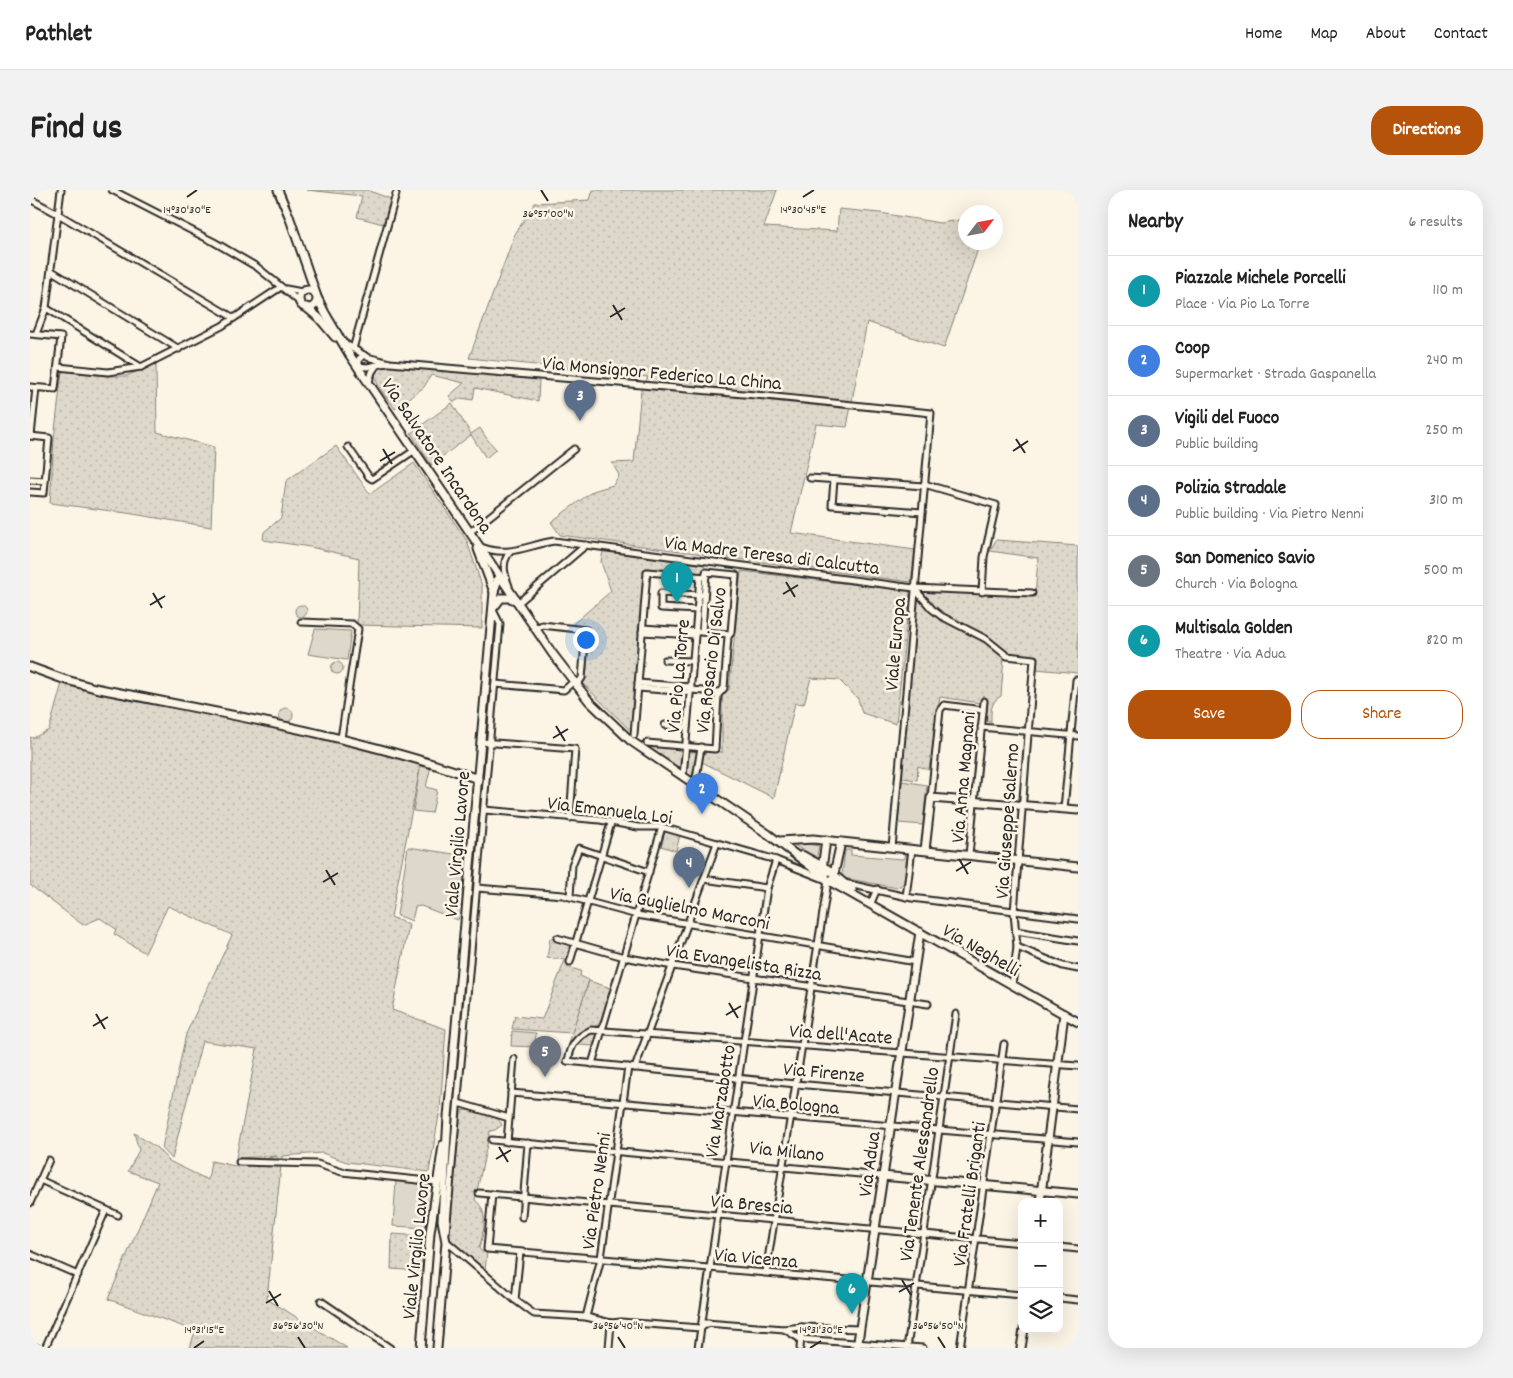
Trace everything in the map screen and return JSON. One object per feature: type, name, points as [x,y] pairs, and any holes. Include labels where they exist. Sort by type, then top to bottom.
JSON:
[{"type":"street","points":[[30,492],[44,493],[49,438],[31,436],[33,387],[55,389],[58,367],[61,337],[33,334],[46,308],[61,190]]},
{"type":"street","points":[[112,190],[214,242],[257,267],[319,318],[351,351],[390,363]]},
{"type":"street","points":[[278,190],[316,295],[343,342],[351,351]]},
{"type":"street","points":[[351,351],[396,194]]},
{"type":"street","points":[[30,199],[234,318]]},
{"type":"street","points":[[303,305],[300,297],[304,291],[306,277],[304,261]]},
{"type":"street","points":[[52,271],[179,349]]},
{"type":"street","points":[[282,287],[291,291],[311,290],[316,295]]},
{"type":"street","points":[[58,367],[108,372],[141,367],[179,349],[234,318],[282,287]]},
{"type":"street","points":[[303,305],[314,305],[316,295]]},
{"type":"street","points":[[46,308],[141,367]]},
{"type":"street","name":"Via Salvatore Incardona","points":[[351,351],[358,366],[416,450],[471,535],[575,684],[604,717],[631,741],[768,834]]},
{"type":"street","points":[[364,355],[359,359],[358,366],[367,367],[390,363]]},
{"type":"street","name":"Via Monsignor Federico La China","points":[[390,363],[931,413]]},
{"type":"street","points":[[369,382],[372,372],[377,366]]},
{"type":"street","name":"Viale Europa","points":[[892,848],[931,413]]},
{"type":"street","points":[[348,446],[369,478],[372,479],[416,450]]},
{"type":"street","points":[[494,592],[471,535],[574,449]]},
{"type":"street","points":[[810,478],[924,485],[996,505],[984,557],[982,592]]},
{"type":"street","points":[[30,480],[45,481]]},
{"type":"street","points":[[834,480],[832,504],[922,512]]},
{"type":"street","name":"Via Madre Teresa di Calcutta","points":[[479,546],[497,552],[510,552],[536,543],[554,541],[914,588],[1032,593]]},
{"type":"street","points":[[586,545],[518,603],[510,598],[501,598],[492,610],[500,624],[446,1242],[534,1314],[586,1317],[611,1324],[621,1322],[709,1324],[784,1329],[802,1327],[860,1329]]},
{"type":"street","points":[[497,552],[493,554],[490,562],[495,565],[504,562]]},
{"type":"street","points":[[499,575],[510,552]]},
{"type":"street","points":[[504,562],[504,574],[511,593]]},
{"type":"street","points":[[634,735],[647,572],[703,577],[697,633]]},
{"type":"street","name":"Via Rosario Di Salvo","points":[[701,747],[715,749],[718,696],[724,688],[736,575],[706,572],[703,577]]},
{"type":"street","name":"Viale Virgilio Lavore","points":[[437,1348],[446,1242],[442,1220],[448,1117],[492,610],[494,592],[499,575]]},
{"type":"street","name":"Via Giuseppe Salerno","points":[[914,588],[932,609],[941,616],[986,639],[1008,656],[1034,660],[1014,912],[1017,946],[1012,984]]},
{"type":"street","points":[[697,610],[661,608],[661,593],[701,595]]},
{"type":"street","name":"Via Pio La Torre","points":[[683,777],[697,633],[697,610],[701,595]]},
{"type":"street","points":[[301,622],[352,624],[358,629],[341,738]]},
{"type":"street","points":[[495,684],[564,690],[582,678],[586,630],[542,625],[535,628]]},
{"type":"street","points":[[643,630],[730,634]]},
{"type":"street","points":[[665,660],[693,661]]},
{"type":"street","points":[[30,667],[95,688],[341,738],[478,779]]},
{"type":"street","points":[[1064,809],[1076,680]]},
{"type":"street","points":[[638,686],[720,692]]},
{"type":"street","name":"Via Anna Magnani","points":[[969,855],[984,701]]},
{"type":"street","points":[[925,850],[940,710],[944,705],[983,710]]},
{"type":"street","points":[[665,725],[687,727]]},
{"type":"street","points":[[981,726],[1078,736]]},
{"type":"street","points":[[481,742],[574,749],[570,818]]},
{"type":"street","points":[[648,743],[701,747],[695,785]]},
{"type":"street","points":[[931,798],[1078,810]]},
{"type":"street","name":"Via Emanuela Loi","points":[[484,810],[600,820],[638,828],[662,827],[829,877]]},
{"type":"street","points":[[570,962],[611,823]]},
{"type":"street","points":[[592,1064],[662,827]]},
{"type":"street","points":[[768,834],[821,867],[829,877],[844,883],[906,897],[1078,919]]},
{"type":"street","points":[[768,834],[794,854],[871,904]]},
{"type":"street","points":[[780,841],[826,840],[1078,867]]},
{"type":"street","points":[[821,867],[826,840]]},
{"type":"street","points":[[635,1068],[717,842]]},
{"type":"street","points":[[766,1272],[829,877],[842,842]]},
{"type":"street","points":[[570,897],[572,865],[579,848],[649,872]]},
{"type":"street","points":[[906,897],[912,849]]},
{"type":"street","points":[[788,864],[794,854]]},
{"type":"street","name":"Via Marzabotto","points":[[698,1348],[767,888],[776,860]]},
{"type":"street","points":[[704,879],[767,888]]},
{"type":"street","points":[[844,883],[871,904]]},
{"type":"street","name":"Via Guglielmo Marconi","points":[[477,888],[563,895],[637,915],[916,962]]},
{"type":"street","points":[[871,904],[876,889]]},
{"type":"street","points":[[468,896],[476,897]]},
{"type":"street","name":"Via Neghelli","points":[[871,904],[1078,1022]]},
{"type":"street","points":[[1016,931],[1078,941]]},
{"type":"street","name":"Via Adua","points":[[857,1345],[920,932]]},
{"type":"street","name":"Via Evangelista Rizza","points":[[557,938],[624,957],[673,966],[928,1004]]},
{"type":"street","points":[[1017,946],[1062,966],[1078,969]]},
{"type":"street","name":"Via Tenente Alessandrello","points":[[907,1347],[956,1014]]},
{"type":"street","points":[[1040,1198],[1064,1014]]},
{"type":"street","name":"Via dell'Acate","points":[[568,1061],[570,1050],[581,1034],[591,1030],[602,1030],[1078,1066]]},
{"type":"street","name":"Via Fratelli Briganti","points":[[960,1348],[1004,1044]]},
{"type":"street","points":[[508,1142],[514,1059]]},
{"type":"street","name":"Via Firenze","points":[[568,1061],[796,1084],[1078,1109]]},
{"type":"street","name":"Via Pietro Nenni","points":[[586,1317],[601,1258],[628,1067]]},
{"type":"street","name":"Via Bologna","points":[[511,1093],[1078,1142]]},
{"type":"street","points":[[458,1102],[509,1118]]},
{"type":"street","name":"Viale Virgilio Lavore","points":[[421,1348],[430,1233],[448,1117]]},
{"type":"street","name":"Via Milano","points":[[492,1140],[1078,1194]]},
{"type":"street","points":[[522,1217],[528,1143]]},
{"type":"street","points":[[30,1203],[49,1160]]},
{"type":"street","points":[[239,1162],[317,1164],[342,1172],[437,1182]]},
{"type":"street","points":[[40,1180],[118,1215]]},
{"type":"street","name":"Via Brescia","points":[[479,1193],[1018,1243]]},
{"type":"street","name":"Via Vicenza","points":[[492,1194],[487,1249],[1018,1295]]},
{"type":"street","points":[[45,1348],[106,1210]]},
{"type":"street","points":[[1063,1247],[1078,1249]]},
{"type":"street","points":[[515,1300],[520,1252]]},
{"type":"street","points":[[30,1254],[78,1275]]},
{"type":"street","points":[[1063,1298],[1078,1300]]},
{"type":"street","points":[[321,1301],[390,1348]]},
{"type":"street","points":[[609,1348],[611,1324]]},
{"type":"street","points":[[800,1348],[802,1327]]},
{"type":"street","points":[[784,1329],[800,1338],[857,1345],[923,1348]]},
{"type":"street","points":[[1021,1348],[1023,1333]]},
{"type":"street","points":[[30,1345],[37,1348]]},
{"type":"shaded area","points":[[307,190],[367,190],[391,199],[383,224],[357,217],[362,196]]},
{"type":"shaded area","points":[[593,190],[777,190],[764,227],[837,231],[839,209],[880,213],[940,223],[958,220],[958,250],[978,250],[944,348],[867,322],[847,427],[816,424],[791,533],[915,550],[911,582],[560,535],[551,522],[593,491],[613,485],[619,475],[612,463],[634,462],[641,390],[648,377],[469,358],[515,234],[535,203],[590,200]]},
{"type":"shaded area","points":[[156,364],[157,432],[214,447],[211,527],[50,503],[54,439],[62,371],[126,376]]},
{"type":"shaded area","points":[[390,365],[539,380],[538,401],[475,388],[473,400],[461,398],[454,402],[449,396],[464,383],[431,375],[424,387],[395,409],[381,391],[375,377],[376,371],[381,367]]},
{"type":"shaded area","points":[[452,403],[471,434],[480,428],[496,449],[486,458],[471,435],[431,465],[411,433]]},
{"type":"shaded area","points":[[336,446],[370,494],[414,463],[467,541],[482,586],[482,628],[357,625],[359,558],[310,547],[263,540],[264,532],[281,518],[286,481]]},
{"type":"shaded area","points":[[996,540],[1078,546],[1078,673],[1036,669],[1038,661],[1004,657],[1001,696],[993,704],[991,722],[986,721],[988,700],[983,695],[980,703],[940,697],[929,770],[918,766],[917,780],[902,778],[916,596],[921,591],[1035,597],[1038,558],[990,551]]},
{"type":"shaded area","points":[[603,551],[705,565],[703,573],[645,568],[632,732],[583,684],[586,678],[590,629],[572,625],[611,591],[601,562]]},
{"type":"shaded area","points":[[741,571],[910,591],[896,724],[862,713],[858,699],[839,680],[811,678],[804,704],[795,703],[774,798],[702,762],[704,751],[722,752],[722,695],[729,690]]},
{"type":"shaded area","points":[[299,605],[303,605],[307,611],[303,617],[299,617],[295,613],[295,609]]},
{"type":"shaded area","points":[[315,629],[351,631],[347,660],[308,654]]},
{"type":"shaded area","points":[[335,662],[339,662],[343,668],[339,674],[335,674],[331,670],[331,666]]},
{"type":"shaded area","points":[[62,683],[133,701],[298,732],[421,763],[391,917],[409,925],[392,1010],[446,1029],[440,1110],[429,1172],[347,1162],[322,1153],[282,1156],[267,1299],[347,1348],[190,1348],[195,1331],[108,1299],[158,1182],[128,1171],[139,1150],[134,1133],[157,1148],[169,1161],[208,1180],[211,1161],[235,1166],[277,1156],[236,1158],[257,1049],[202,1041],[172,1159],[162,1148],[186,1034],[232,935],[168,906],[145,953],[114,934],[116,929],[100,918],[83,925],[30,885],[30,737],[33,738],[49,730]]},
{"type":"shaded area","points":[[286,708],[291,710],[293,715],[291,720],[286,722],[281,720],[279,715],[281,710]]},
{"type":"shaded area","points":[[636,742],[700,748],[695,783]]},
{"type":"shaded area","points":[[421,763],[431,766],[426,787],[437,790],[432,813],[413,811]]},
{"type":"shaded area","points":[[902,781],[927,785],[923,825],[898,823]]},
{"type":"shaded area","points":[[665,832],[680,835],[676,851],[661,846]]},
{"type":"shaded area","points":[[801,843],[819,846],[816,860],[793,844]]},
{"type":"shaded area","points":[[408,847],[467,856],[461,917],[458,920],[421,906],[415,907],[412,921],[397,915]]},
{"type":"shaded area","points":[[845,850],[851,850],[851,855],[903,859],[905,854],[907,855],[904,883],[897,888],[844,878],[842,875]]},
{"type":"shaded area","points":[[550,939],[574,944],[567,967],[581,971],[580,976],[589,980],[572,1033],[512,1029],[515,1016],[542,1019],[565,960],[547,958]]},
{"type":"shaded area","points":[[589,981],[611,988],[602,1018],[598,1025],[581,1033],[568,1047],[576,1020]]},
{"type":"shaded area","points":[[512,1031],[536,1033],[535,1047],[511,1046]]},
{"type":"shaded area","points":[[595,1031],[598,1034],[594,1046],[577,1045],[582,1037]]},
{"type":"shaded area","points":[[466,1110],[492,1116],[500,1121],[502,1125],[490,1131],[475,1200],[479,1204],[484,1216],[484,1229],[479,1248],[481,1251],[487,1252],[485,1271],[450,1241],[449,1237],[461,1111]]},
{"type":"shaded area","points":[[396,1181],[431,1184],[428,1228],[393,1226]]},
{"type":"shaded area","points":[[392,1234],[424,1236],[421,1271],[391,1269]]},
{"type":"place","name":"Vigili del Fuoco","points":[[580,421]]},
{"type":"place","name":"Piazzale Michele Porcelli","points":[[677,603]]},
{"type":"place","name":"Coop","points":[[702,814]]},
{"type":"place","name":"Polizia Stradale","points":[[689,888]]},
{"type":"place","name":"San Domenico Savio","points":[[545,1077]]},
{"type":"place","name":"Multisala Golden","points":[[852,1314]]}]
